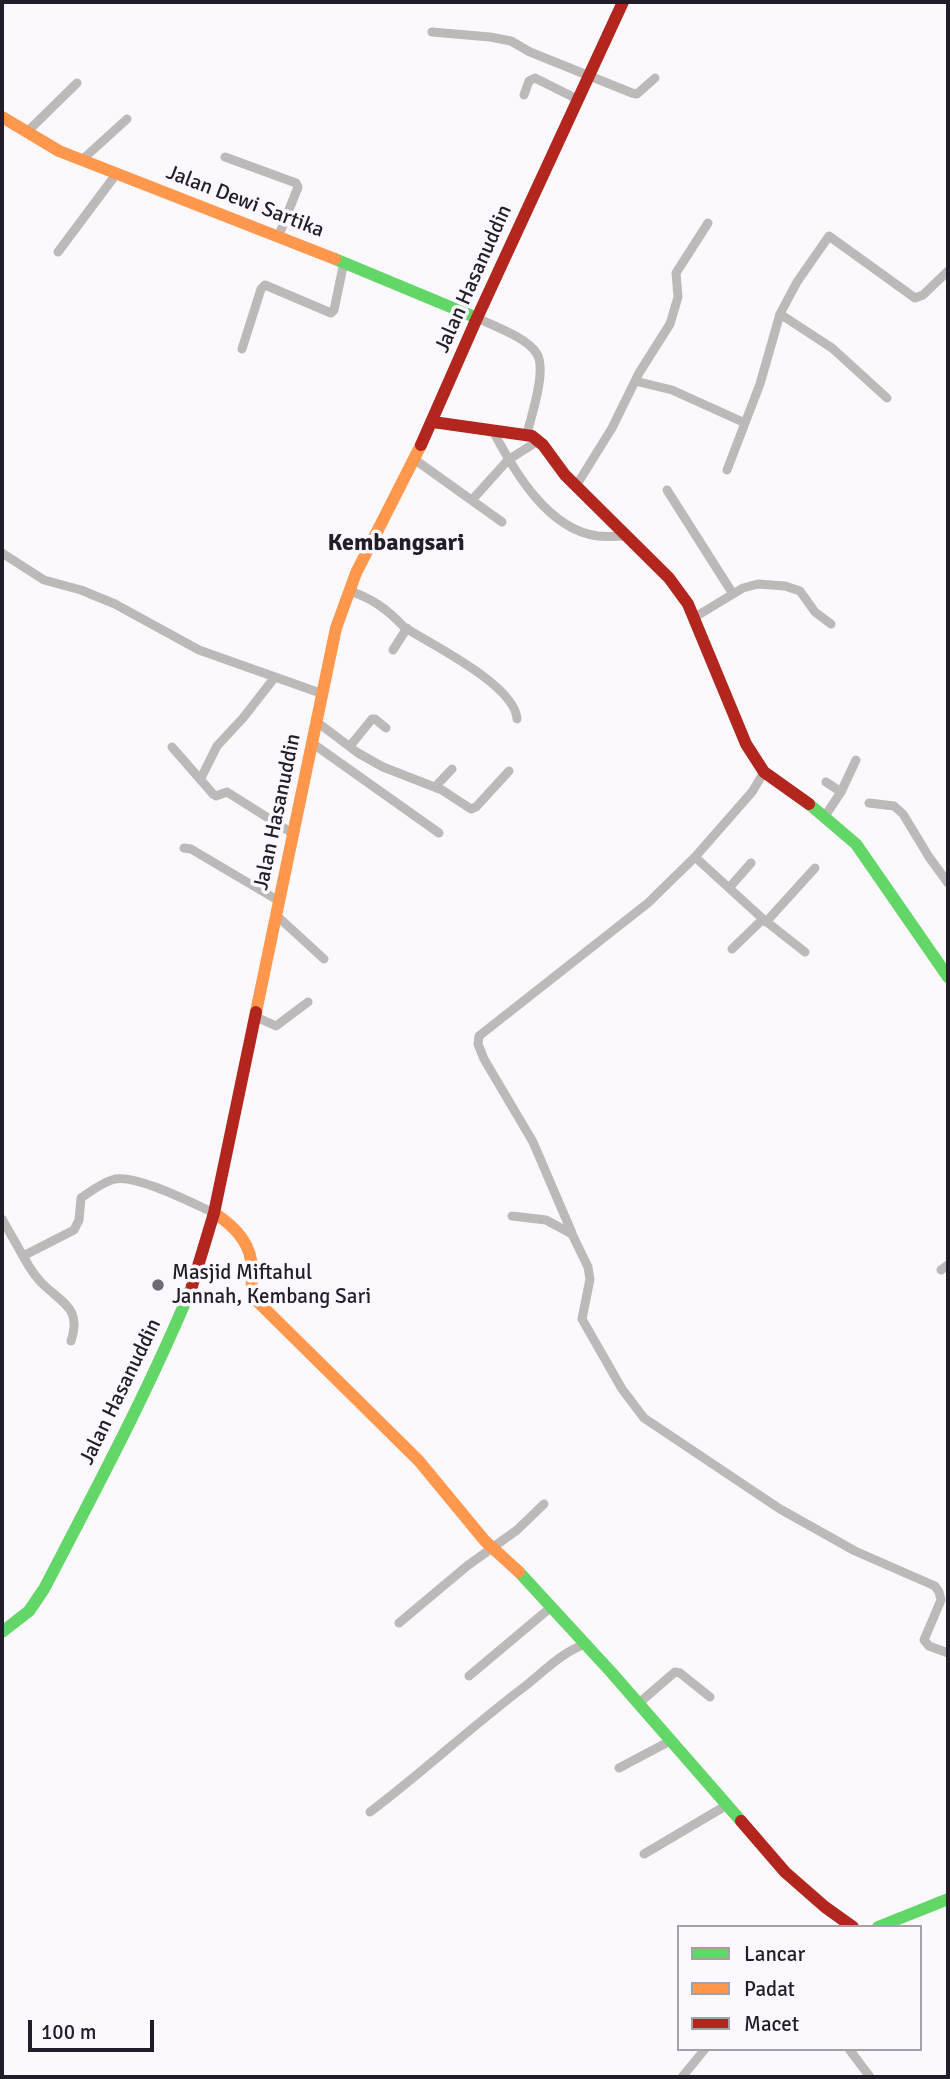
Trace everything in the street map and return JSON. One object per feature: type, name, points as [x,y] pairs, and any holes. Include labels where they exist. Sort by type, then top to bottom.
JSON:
[{"type":"street","name":"Jalan Hasanuddin","points":[[2,1632],[29,1611],[37,1600],[132,1421],[192,1286],[214,1213],[337,628],[356,573],[433,422],[477,318],[623,2]]},
{"type":"street","points":[[432,32],[511,41],[530,52],[637,94],[654,78]]},
{"type":"street","points":[[524,95],[529,81],[535,78],[577,99]]},
{"type":"street","points":[[27,132],[77,83]]},
{"type":"street","name":"Jalan Dewi Sartika","points":[[2,117],[46,145],[229,218],[279,235],[477,318]]},
{"type":"street","points":[[83,159],[127,119]]},
{"type":"street","points":[[225,157],[296,184],[298,187],[279,235]]},
{"type":"street","points":[[58,252],[117,173]]},
{"type":"street","points":[[576,486],[612,428],[635,380],[674,314],[678,290],[676,273],[708,223]]},
{"type":"street","points":[[727,470],[760,384],[780,313],[797,282],[830,235],[915,298],[923,295],[948,271]]},
{"type":"street","points":[[242,349],[261,289],[265,285],[331,313],[334,310],[344,262]]},
{"type":"street","points":[[780,313],[832,348],[887,398]]},
{"type":"street","points":[[472,500],[533,437],[540,370],[537,355],[525,343],[477,318]]},
{"type":"street","points":[[635,380],[673,390],[745,423]]},
{"type":"street","points":[[433,422],[533,437],[576,486],[669,578],[695,617],[746,744],[764,772],[825,816],[862,851],[948,977]]},
{"type":"street","points":[[493,431],[508,460],[531,492],[555,516],[575,529],[598,536],[626,536]]},
{"type":"street","points":[[414,459],[502,522]]},
{"type":"street","points":[[667,490],[733,594]]},
{"type":"street","points":[[2,553],[44,580],[81,590],[115,604],[199,650],[323,694]]},
{"type":"street","points":[[695,617],[752,584],[785,586],[800,591],[815,612],[831,624]]},
{"type":"street","points":[[350,591],[377,602],[407,628],[495,685],[509,698],[517,719]]},
{"type":"street","points":[[393,650],[407,628]]},
{"type":"street","points":[[201,778],[217,746],[275,677]]},
{"type":"street","points":[[350,746],[372,719],[386,728]]},
{"type":"street","points":[[317,722],[390,771],[447,792],[471,809],[476,807],[509,771]]},
{"type":"street","points":[[312,743],[439,833]]},
{"type":"street","points":[[172,747],[216,796],[227,792],[292,833]]},
{"type":"street","points":[[825,816],[841,792],[856,760]]},
{"type":"street","points":[[435,787],[452,769]]},
{"type":"street","points":[[764,772],[752,792],[695,857],[648,903],[479,1037],[478,1044],[484,1059],[533,1142],[588,1267],[590,1279],[582,1319],[636,1409],[653,1424],[780,1509],[855,1551],[935,1586],[941,1600],[924,1640],[929,1646],[948,1653]]},
{"type":"street","points":[[826,782],[841,792]]},
{"type":"street","points":[[869,803],[894,806],[903,814],[948,883]]},
{"type":"street","points":[[184,848],[191,849],[279,901]]},
{"type":"street","points":[[695,857],[805,952]]},
{"type":"street","points":[[729,888],[751,863]]},
{"type":"street","points":[[732,949],[765,920],[815,868]]},
{"type":"street","points":[[276,915],[324,959]]},
{"type":"street","points":[[255,1021],[276,1026],[308,1002]]},
{"type":"street","points":[[23,1256],[74,1230],[79,1220],[81,1198],[117,1179],[131,1180],[160,1190],[214,1213],[235,1227],[246,1242],[251,1260],[252,1295],[412,1453],[492,1548],[526,1579],[639,1703],[802,1889],[850,1925]]},
{"type":"street","points":[[512,1216],[546,1220],[572,1234]]},
{"type":"street","points":[[3,1224],[39,1281],[69,1307],[74,1321],[71,1341]]},
{"type":"street","points":[[399,1623],[517,1530],[544,1504]]},
{"type":"street","points":[[470,1676],[550,1608]]},
{"type":"street","points":[[370,1812],[506,1699],[561,1658],[585,1644]]},
{"type":"street","points":[[639,1703],[675,1672],[710,1697]]},
{"type":"street","points":[[620,1768],[672,1740]]},
{"type":"street","points":[[644,1854],[727,1805]]},
{"type":"street","points":[[883,1925],[948,1899]]},
{"type":"street","points":[[682,2077],[703,2051]]},
{"type":"street","points":[[850,2051],[870,2077]]},
{"type":"traffic: fast","points":[[335,259],[477,318]]},
{"type":"traffic: fast","points":[[809,804],[856,844],[948,977]]},
{"type":"traffic: fast","points":[[2,1632],[29,1611],[44,1589],[140,1401],[192,1286]]},
{"type":"traffic: fast","points":[[519,1572],[611,1672],[741,1821]]},
{"type":"traffic: fast","points":[[883,1925],[948,1899]]},
{"type":"traffic: slow","points":[[2,117],[59,151],[335,259]]},
{"type":"traffic: slow","points":[[256,1012],[336,628],[356,573],[421,445]]},
{"type":"traffic: slow","points":[[214,1213],[229,1224],[246,1245],[252,1263],[252,1290],[256,1300],[419,1461],[485,1541],[519,1572]]},
{"type":"traffic: jam","points":[[421,445],[623,2]]},
{"type":"traffic: jam","points":[[433,422],[532,436],[543,445],[565,475],[669,578],[688,604],[746,744],[764,772],[809,804]]},
{"type":"traffic: jam","points":[[192,1286],[214,1213],[256,1012]]},
{"type":"traffic: jam","points":[[741,1821],[785,1872],[850,1925]]},
{"type":"place","name":"Masjid Miftahul Jannah, Kembang Sari","points":[[158,1285]]},
{"type":"district","name":"Kembangsari","points":[[396,544]]}]
